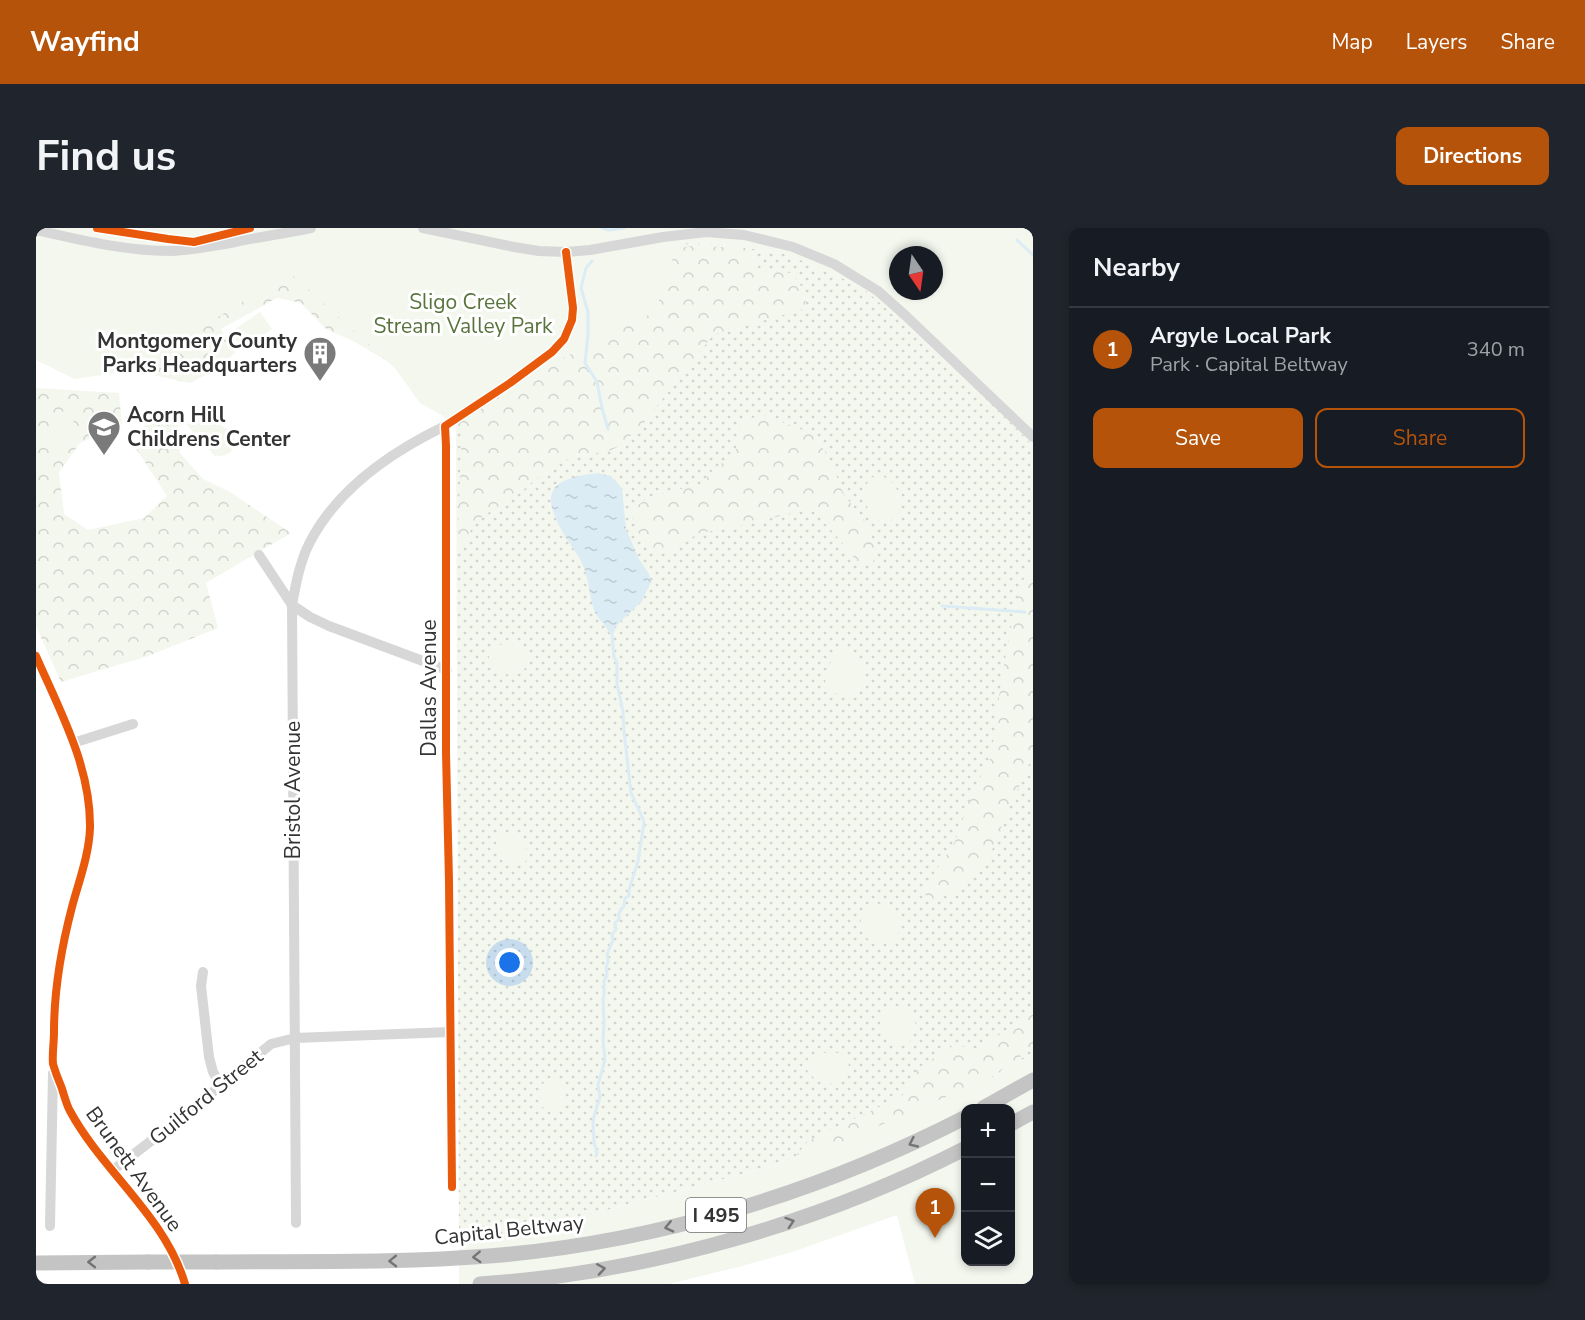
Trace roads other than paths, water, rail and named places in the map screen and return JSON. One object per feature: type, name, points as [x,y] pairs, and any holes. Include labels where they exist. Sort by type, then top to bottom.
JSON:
[{"type":"highway","points":[[990,1104],[1033,1080]]},
{"type":"highway","points":[[1015,1122],[1033,1112]]},
{"type":"highway","name":"Capital Beltway","points":[[36,1263],[419,1260],[542,1250],[671,1227],[727,1212],[837,1175],[885,1156],[961,1120]]},
{"type":"highway","name":"I 495","points":[[480,1284],[610,1268],[733,1239],[790,1222],[847,1201],[898,1181],[961,1150]]},
{"type":"street","points":[[36,230],[115,246],[170,250],[199,249],[311,228]]},
{"type":"street","points":[[423,228],[539,251],[590,250],[706,232],[744,235],[793,247],[834,264],[878,291],[1033,437]]},
{"type":"street","points":[[445,426],[510,383],[552,352],[564,339],[572,320],[573,308],[567,252]]},
{"type":"street","name":"Bristol Avenue","points":[[296,1223],[292,604],[302,561],[310,542],[342,496],[363,477],[414,441],[445,426]]},
{"type":"street","name":"Dallas Avenue","points":[[445,426],[452,1186]]},
{"type":"street","points":[[259,555],[292,604],[310,617],[447,670]]},
{"type":"street","name":"Brunett Avenue","points":[[36,656],[73,743],[84,775],[89,802],[88,848],[58,967],[54,1005],[53,1064],[69,1110],[91,1145],[151,1219],[176,1260],[185,1284]]},
{"type":"street","points":[[73,743],[133,724]]},
{"type":"street","points":[[203,972],[201,986],[209,1057],[213,1072],[221,1086]]},
{"type":"street","name":"Guilford Street","points":[[113,1170],[271,1044],[295,1038],[450,1032]]},
{"type":"street","points":[[50,1226],[53,1064]]},
{"type":"water","points":[[598,473],[610,476],[622,489],[626,529],[651,582],[642,601],[615,627],[612,635],[595,613],[584,567],[558,523],[551,500],[553,491],[558,485],[567,480]]},
{"type":"waterway","points":[[602,228],[609,230],[624,228]]},
{"type":"waterway","points":[[1017,240],[1033,255]]},
{"type":"waterway","points":[[592,261],[586,268],[581,288],[588,312],[585,363],[597,382],[608,429]]},
{"type":"waterway","points":[[942,606],[1025,612]]},
{"type":"waterway","points":[[596,1156],[593,1123],[600,1097],[598,1085],[605,1060],[603,999],[604,981],[607,975],[607,954],[613,940],[612,934],[616,930],[615,923],[619,919],[625,898],[629,896],[644,823],[631,793],[623,711],[617,684],[617,663],[614,657],[612,635]]},
{"type":"place","name":"Montgomery County Parks Headquarters","points":[[320,382]]},
{"type":"place","name":"Acorn Hill Childrens Center","points":[[104,456]]},
{"type":"place","name":"Argyle Local Park","points":[[935,1238]]},
{"type":"park label","name":"Sligo Creek Stream Valley Park","points":[[463,314]]}]
